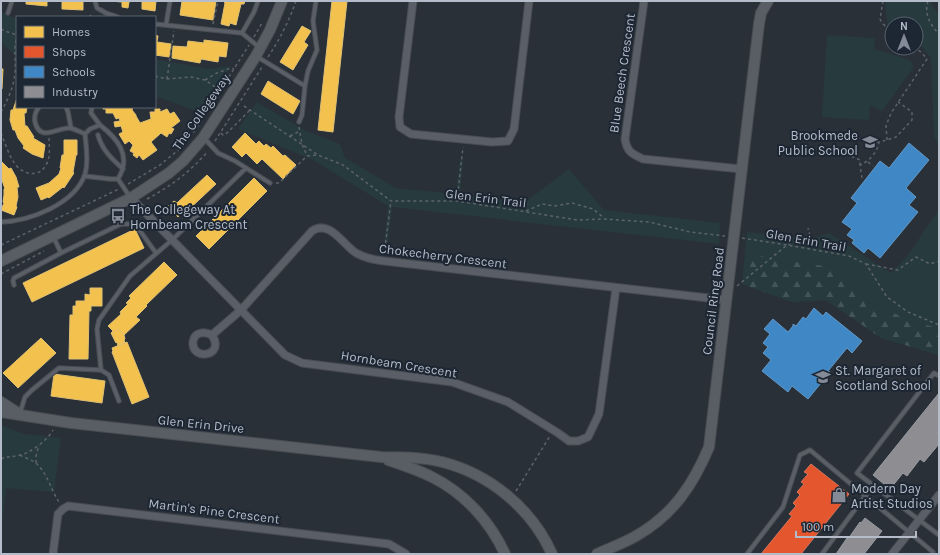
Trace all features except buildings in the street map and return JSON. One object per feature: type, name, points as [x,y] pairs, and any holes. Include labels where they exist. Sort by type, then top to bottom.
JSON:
[{"type":"street","name":"The Collegeway","points":[[1,261],[55,240],[134,201],[183,161],[203,138],[260,55],[282,1]]},
{"type":"street","points":[[413,1],[399,116],[400,127],[411,134],[492,142],[508,141],[514,129],[530,1]]},
{"type":"street","name":"Blue Beech Crescent","points":[[644,1],[625,139],[626,148],[632,154],[643,159],[741,169]]},
{"type":"street","name":"Council Ring Road","points":[[597,554],[637,536],[658,520],[674,505],[689,487],[709,447],[759,24],[761,13],[768,1]]},
{"type":"street","name":"Hornbeam Crescent","points":[[134,201],[285,355],[302,363],[452,382],[508,402],[569,441],[578,441],[588,437],[599,414],[616,288]]},
{"type":"street","name":"Chokecherry Crescent","points":[[212,335],[241,310],[312,231],[317,228],[327,228],[355,252],[370,259],[726,300]]},
{"type":"street","name":"Glen Erin Drive","points":[[1,402],[20,414]]},
{"type":"street","name":"Glen Erin Drive","points":[[1,412],[20,414],[54,421],[381,457],[422,458],[442,462],[462,468],[486,479],[511,498],[524,511],[538,529],[552,554]]},
{"type":"street","name":"Glen Erin Drive","points":[[381,457],[432,477],[460,496],[480,514],[492,529],[505,554]]},
{"type":"street","points":[[892,554],[939,495]]},
{"type":"street","name":"Martin's Pine Crescent","points":[[63,509],[68,506],[389,544],[406,554]]},
{"type":"street","points":[[54,554],[58,514],[63,509]]},
{"type":"lane","points":[[8,13],[12,1]]},
{"type":"lane","points":[[96,1],[97,8],[115,16]]},
{"type":"lane","points":[[166,25],[170,1]]},
{"type":"lane","points":[[242,33],[254,12],[258,1]]},
{"type":"lane","points":[[299,122],[302,115],[308,71],[317,50],[313,21],[316,1]]},
{"type":"lane","points":[[156,24],[242,33],[251,41],[260,55],[305,86]]},
{"type":"lane","points":[[38,108],[35,115],[35,124],[41,131],[49,133],[71,128],[85,134]]},
{"type":"lane","points":[[66,108],[71,128]]},
{"type":"lane","points":[[92,108],[91,114],[100,125],[112,134],[122,150],[124,162],[123,169],[118,179]]},
{"type":"lane","points":[[85,134],[90,129],[100,125]]},
{"type":"lane","points":[[1,222],[21,220],[51,209],[67,199],[84,176],[87,156],[85,134]]},
{"type":"lane","points":[[98,135],[104,150],[123,169]]},
{"type":"lane","points":[[203,138],[218,153],[270,183]]},
{"type":"lane","points":[[102,370],[97,329],[99,320],[130,276],[172,240],[246,168]]},
{"type":"lane","points":[[84,176],[118,179]]},
{"type":"lane","points":[[118,179],[122,187],[134,201]]},
{"type":"lane","points":[[14,285],[14,278],[121,224],[132,224],[138,228],[156,253]]},
{"type":"lane","points":[[55,240],[61,253]]},
{"type":"lane","points":[[20,414],[25,397],[28,393],[59,368],[102,370],[109,375],[119,401]]},
{"type":"lane","points":[[939,376],[934,373],[857,473],[920,519],[939,535]]},
{"type":"lane","points":[[747,554],[783,507],[800,455],[810,450],[934,552],[932,554]]},
{"type":"lane","points":[[822,554],[865,496]]},
{"type":"path","points":[[212,30],[218,1]]},
{"type":"path","points":[[134,201],[169,187],[192,168],[211,146],[221,133],[260,55],[280,40],[290,19],[296,1]]},
{"type":"path","points":[[883,1],[880,19],[884,25]]},
{"type":"path","points":[[928,1],[926,8],[928,20],[939,34]]},
{"type":"path","points":[[1,245],[139,179],[160,165],[182,147],[196,129],[264,21]]},
{"type":"path","points":[[167,78],[174,26]]},
{"type":"path","points":[[1,28],[5,32],[16,36]]},
{"type":"path","points":[[1,112],[12,91],[15,72],[14,46],[16,39]]},
{"type":"path","points":[[887,140],[886,126],[891,113],[927,59],[924,56]]},
{"type":"path","points":[[206,80],[217,73],[231,68],[234,69]]},
{"type":"path","points":[[156,76],[167,78],[190,77],[206,80],[217,88]]},
{"type":"path","points":[[841,140],[859,139],[879,142],[896,137],[912,120],[912,112],[898,102]]},
{"type":"path","points":[[244,106],[318,156],[343,165],[391,201],[384,261]]},
{"type":"path","points":[[221,133],[223,135],[227,133],[250,110]]},
{"type":"path","points":[[290,136],[300,131],[306,156]]},
{"type":"path","points":[[1,133],[15,164],[24,173],[29,174],[38,172],[46,166],[49,155],[49,133]]},
{"type":"path","points":[[457,201],[464,139]]},
{"type":"path","points":[[860,165],[868,162],[878,147],[879,142]]},
{"type":"path","points":[[846,154],[860,160],[862,178]]},
{"type":"path","points":[[270,183],[280,183],[306,156],[318,156]]},
{"type":"path","points":[[868,162],[873,166]]},
{"type":"path","name":"Glen Erin Trail","points":[[391,201],[457,201],[577,220],[604,219],[649,222],[690,232],[728,236]]},
{"type":"path","points":[[526,211],[542,204],[554,206],[572,202],[593,209],[604,219]]},
{"type":"path","points":[[736,288],[787,245],[810,236],[808,228]]},
{"type":"path","name":"Glen Erin Trail","points":[[739,238],[849,256],[866,264],[898,270],[916,257],[930,264],[939,261]]},
{"type":"path","points":[[1,274],[55,240]]},
{"type":"path","points":[[866,264],[887,297],[908,312],[939,325]]},
{"type":"path","points":[[1,459],[8,456],[20,455],[39,445],[51,434],[54,421]]},
{"type":"path","points":[[511,498],[554,430]]},
{"type":"path","points":[[36,463],[39,445]]},
{"type":"path","points":[[20,455],[36,463],[49,481],[52,492],[63,509]]},
{"type":"green space","points":[[885,1],[931,1],[932,6],[939,14],[939,147],[934,136],[931,58],[924,50],[924,16],[887,16]]},
{"type":"green space","points":[[1,12],[16,19],[16,56],[1,42]]},
{"type":"green space","points":[[827,35],[875,38],[874,49],[884,52],[884,56],[897,56],[910,60],[914,67],[882,111],[870,105],[869,120],[822,117]]},
{"type":"green space","points":[[156,59],[208,69],[231,66],[199,112],[156,96]]},
{"type":"green space","points":[[257,102],[304,130],[340,144],[345,158],[396,188],[456,194],[460,159],[463,159],[460,195],[525,202],[569,169],[604,210],[720,223],[719,244],[392,207],[387,247],[384,247],[388,206],[313,160],[238,129]]},
{"type":"green space","points":[[939,209],[939,355],[881,338],[826,300],[792,302],[742,284],[747,232],[810,239],[829,233],[891,273],[908,255]]},
{"type":"green space","points":[[753,255],[824,266],[868,299],[909,321],[939,328],[939,355],[881,338],[826,300],[792,302],[742,284]]},
{"type":"green space","points":[[1,425],[24,434],[61,438],[54,492],[6,488],[1,535]]},
{"type":"place","name":"Brookmede Public School","points":[[870,142]]},
{"type":"place","name":"The Collegeway At Hornbeam Crescent","points":[[118,216]]},
{"type":"place","name":"St. Margaret of Scotland School","points":[[823,377]]},
{"type":"place","name":"Modern Day Artist Studios","points":[[839,495]]}]
